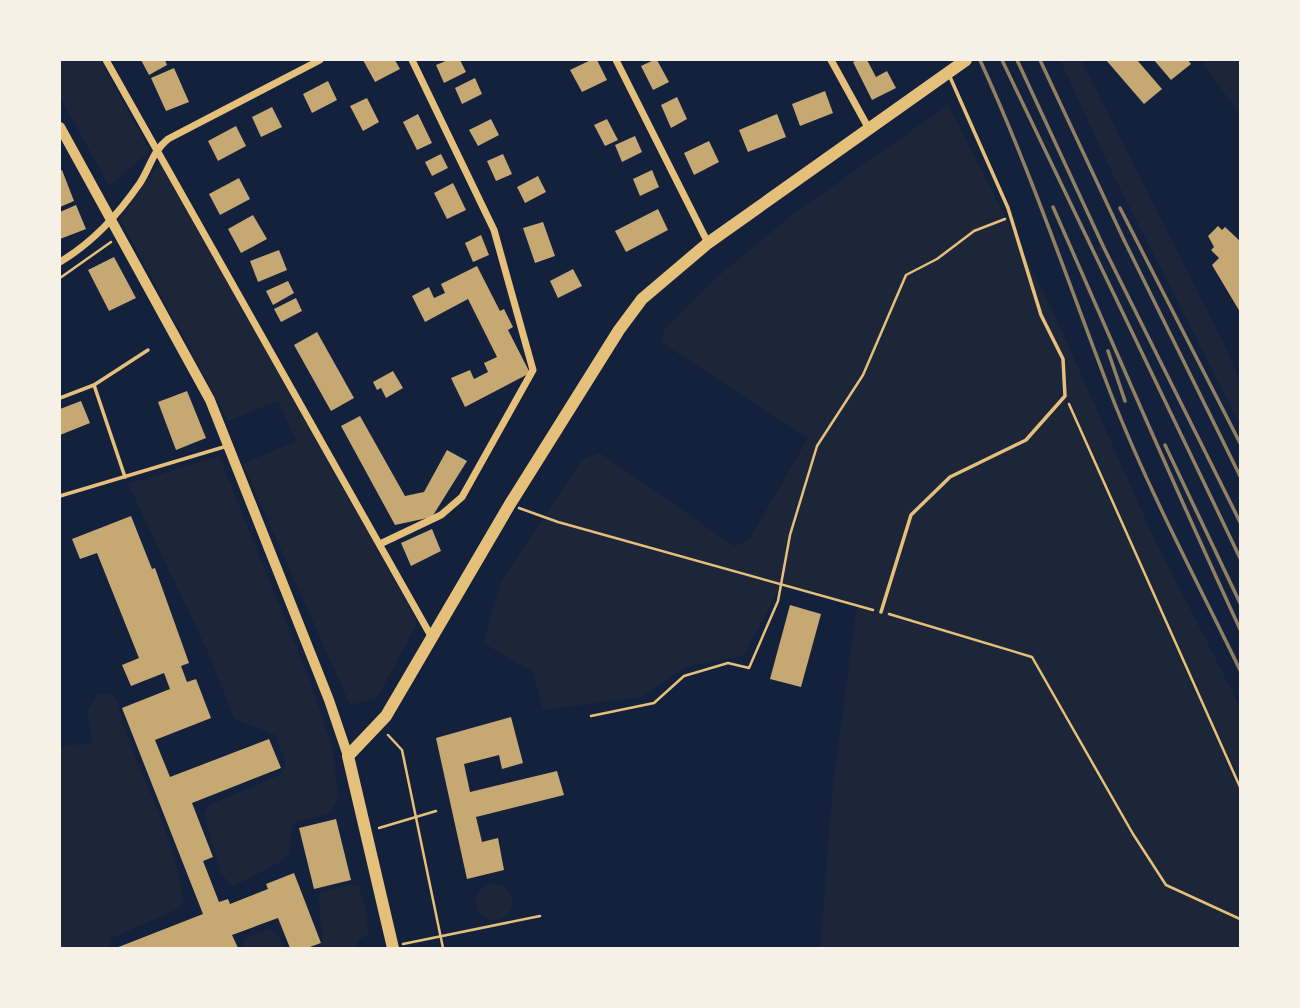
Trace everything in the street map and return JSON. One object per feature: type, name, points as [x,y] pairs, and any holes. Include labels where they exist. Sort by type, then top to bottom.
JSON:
[{"type":"main road","points":[[348,756],[386,716],[510,505],[619,330],[642,299],[708,243],[966,60]]},
{"type":"main road","points":[[60,127],[210,400],[229,445],[348,756],[398,946]]},
{"type":"street","points":[[106,60],[431,636]]},
{"type":"street","points":[[60,262],[89,244],[111,220],[151,164],[155,149],[168,139],[320,60]]},
{"type":"street","points":[[380,544],[441,514],[462,497],[533,370],[494,230],[411,60]]},
{"type":"street","points":[[616,60],[708,243]]},
{"type":"street","points":[[831,60],[869,130]]},
{"type":"lane","points":[[881,612],[911,515],[950,477],[1026,440],[1065,396],[1063,359],[1041,315],[1010,216],[947,72]]},
{"type":"lane","points":[[60,398],[94,385],[148,350]]},
{"type":"lane","points":[[94,385],[125,477]]},
{"type":"lane","points":[[60,496],[229,445]]},
{"type":"path","points":[[591,716],[653,703],[684,676],[728,663],[749,668],[778,601],[790,535],[817,446],[863,375],[906,275],[937,259],[974,231],[1010,216]]},
{"type":"path","points":[[60,278],[108,245],[119,234]]},
{"type":"path","points":[[1065,396],[1241,787]]},
{"type":"path","points":[[510,505],[558,522],[1032,657],[1133,834],[1166,885],[1241,919]]},
{"type":"path","points":[[388,735],[402,750],[443,948]]},
{"type":"path","points":[[377,828],[436,811]]},
{"type":"path","points":[[398,946],[540,916]]},
{"type":"shaded area","points":[[60,60],[100,60],[150,151],[109,186],[60,97]]},
{"type":"shaded area","points":[[1060,60],[1081,60],[1226,348],[1240,382],[1240,425],[1108,164]]},
{"type":"shaded area","points":[[1201,60],[1240,60],[1240,115]]},
{"type":"shaded area","points":[[948,105],[1051,307],[1151,532],[1240,707],[1240,948],[820,948],[833,786],[857,605],[782,584],[743,656],[685,667],[641,697],[543,710],[533,672],[483,643],[501,582],[583,459],[600,453],[734,546],[749,540],[808,438],[662,343],[664,329],[724,271],[796,212]]},
{"type":"shaded area","points":[[160,162],[418,622],[377,698],[350,705],[243,464],[296,441],[278,401],[228,421],[120,218]]},
{"type":"shaded area","points":[[219,456],[313,689],[333,749],[338,800],[330,813],[293,823],[289,853],[282,861],[232,887],[221,873],[204,814],[209,805],[280,775],[286,763],[275,735],[234,719],[208,652],[128,484]]},
{"type":"shaded area","points":[[110,693],[117,701],[123,724],[166,833],[181,885],[182,907],[112,938],[109,948],[60,948],[60,747],[92,742],[87,711],[97,695]]},
{"type":"shaded area","points":[[494,884],[507,889],[512,902],[507,915],[494,920],[481,915],[476,902],[481,889]]},
{"type":"shaded area","points":[[346,885],[359,886],[367,915],[368,934],[358,940],[357,948],[321,948],[319,894]]},
{"type":"shaded area","points":[[269,929],[277,934],[284,948],[244,948],[243,939]]},
{"type":"building","points":[[141,60],[165,60],[167,65],[149,75]]},
{"type":"building","points":[[363,60],[395,60],[400,69],[375,82]]},
{"type":"building","points":[[448,60],[460,60],[466,72],[444,83],[436,65]]},
{"type":"building","points":[[597,60],[607,80],[582,92],[570,70]]},
{"type":"building","points":[[657,60],[669,82],[653,90],[641,66]]},
{"type":"building","points":[[867,60],[876,77],[887,71],[896,88],[872,100],[853,62]]},
{"type":"building","points":[[1106,60],[1137,60],[1162,89],[1144,104]]},
{"type":"building","points":[[1154,60],[1188,60],[1191,64],[1171,80]]},
{"type":"building","points":[[174,68],[189,102],[166,111],[151,78]]},
{"type":"building","points":[[475,78],[482,94],[462,104],[455,88]]},
{"type":"building","points":[[328,81],[337,100],[312,113],[303,94]]},
{"type":"building","points":[[825,91],[833,113],[800,126],[792,104]]},
{"type":"building","points":[[677,97],[687,119],[671,128],[661,105]]},
{"type":"building","points":[[367,98],[379,122],[363,131],[350,106]]},
{"type":"building","points":[[272,107],[282,127],[261,137],[252,117]]},
{"type":"building","points":[[418,114],[432,143],[417,150],[403,122]]},
{"type":"building","points":[[777,114],[786,137],[748,152],[739,130]]},
{"type":"building","points":[[491,119],[499,135],[478,146],[469,130]]},
{"type":"building","points":[[607,119],[618,140],[605,146],[594,125]]},
{"type":"building","points":[[236,126],[246,146],[218,161],[208,141]]},
{"type":"building","points":[[635,136],[642,152],[622,162],[615,145]]},
{"type":"building","points":[[709,141],[719,162],[694,175],[684,153]]},
{"type":"building","points":[[441,154],[448,168],[432,176],[425,162]]},
{"type":"building","points":[[503,154],[512,174],[496,181],[487,161]]},
{"type":"building","points":[[62,170],[74,201],[60,207],[60,171]]},
{"type":"building","points":[[652,170],[659,187],[640,196],[633,179]]},
{"type":"building","points":[[538,176],[546,192],[525,203],[517,187]]},
{"type":"building","points":[[239,178],[250,199],[220,215],[209,194]]},
{"type":"building","points":[[453,183],[466,210],[447,219],[434,193]]},
{"type":"building","points":[[76,205],[86,229],[60,239],[60,212]]},
{"type":"building","points":[[658,209],[668,230],[626,252],[615,231]]},
{"type":"building","points":[[253,215],[267,239],[241,253],[228,229]]},
{"type":"building","points":[[543,222],[555,256],[535,263],[523,228]]},
{"type":"building","points":[[1218,226],[1222,230],[1225,227],[1240,241],[1240,312],[1212,265],[1219,258],[1211,250],[1214,247],[1208,236]]},
{"type":"building","points":[[481,235],[489,255],[473,262],[465,243]]},
{"type":"building","points":[[279,250],[287,270],[258,282],[250,261]]},
{"type":"building","points":[[114,257],[136,298],[109,311],[88,270]]},
{"type":"building","points":[[477,266],[500,311],[504,309],[513,327],[508,330],[530,373],[465,407],[451,378],[470,370],[474,379],[488,372],[484,363],[497,357],[468,299],[425,322],[412,296],[429,287],[434,298],[445,293],[441,284]]},
{"type":"building","points":[[573,269],[582,286],[558,298],[550,281]]},
{"type":"building","points":[[288,281],[294,293],[273,305],[266,291]]},
{"type":"building","points":[[296,298],[302,311],[281,322],[274,309]]},
{"type":"building","points":[[317,332],[354,398],[331,411],[294,345]]},
{"type":"building","points":[[393,371],[403,388],[386,398],[381,388],[377,390],[373,382]]},
{"type":"building","points":[[187,391],[206,438],[176,450],[158,402]]},
{"type":"building","points":[[81,401],[90,423],[60,435],[60,409]]},
{"type":"building","points":[[360,416],[405,496],[424,492],[447,450],[467,461],[432,517],[395,525],[341,426]]},
{"type":"building","points":[[131,516],[152,569],[155,568],[189,663],[181,666],[187,682],[196,679],[211,718],[155,740],[170,777],[269,739],[281,768],[192,803],[213,857],[203,861],[219,902],[228,899],[230,904],[268,889],[266,884],[294,873],[321,943],[307,948],[290,948],[278,918],[232,935],[238,948],[116,948],[203,914],[122,708],[170,689],[164,673],[131,686],[122,665],[139,658],[97,553],[80,559],[72,539]]},
{"type":"building","points":[[432,529],[441,551],[411,566],[401,543]]},
{"type":"building","points":[[790,605],[821,614],[801,687],[770,679]]},
{"type":"building","points":[[511,717],[523,763],[502,769],[499,755],[464,764],[470,792],[557,771],[564,795],[476,817],[482,842],[498,838],[504,870],[467,879],[436,738]]},
{"type":"building","points":[[336,819],[351,880],[314,889],[299,828]]},
{"type":"railway","points":[[980,60],[1030,179],[1120,418],[1240,670]]},
{"type":"railway","points":[[1002,60],[1240,558]]},
{"type":"railway","points":[[1017,60],[1104,248],[1240,522]]},
{"type":"railway","points":[[1040,60],[1124,240],[1240,476]]},
{"type":"railway","points":[[1053,207],[1240,629]]},
{"type":"railway","points":[[1120,208],[1240,443]]},
{"type":"railway","points":[[1108,351],[1125,401]]},
{"type":"railway","points":[[1165,445],[1240,603]]}]
